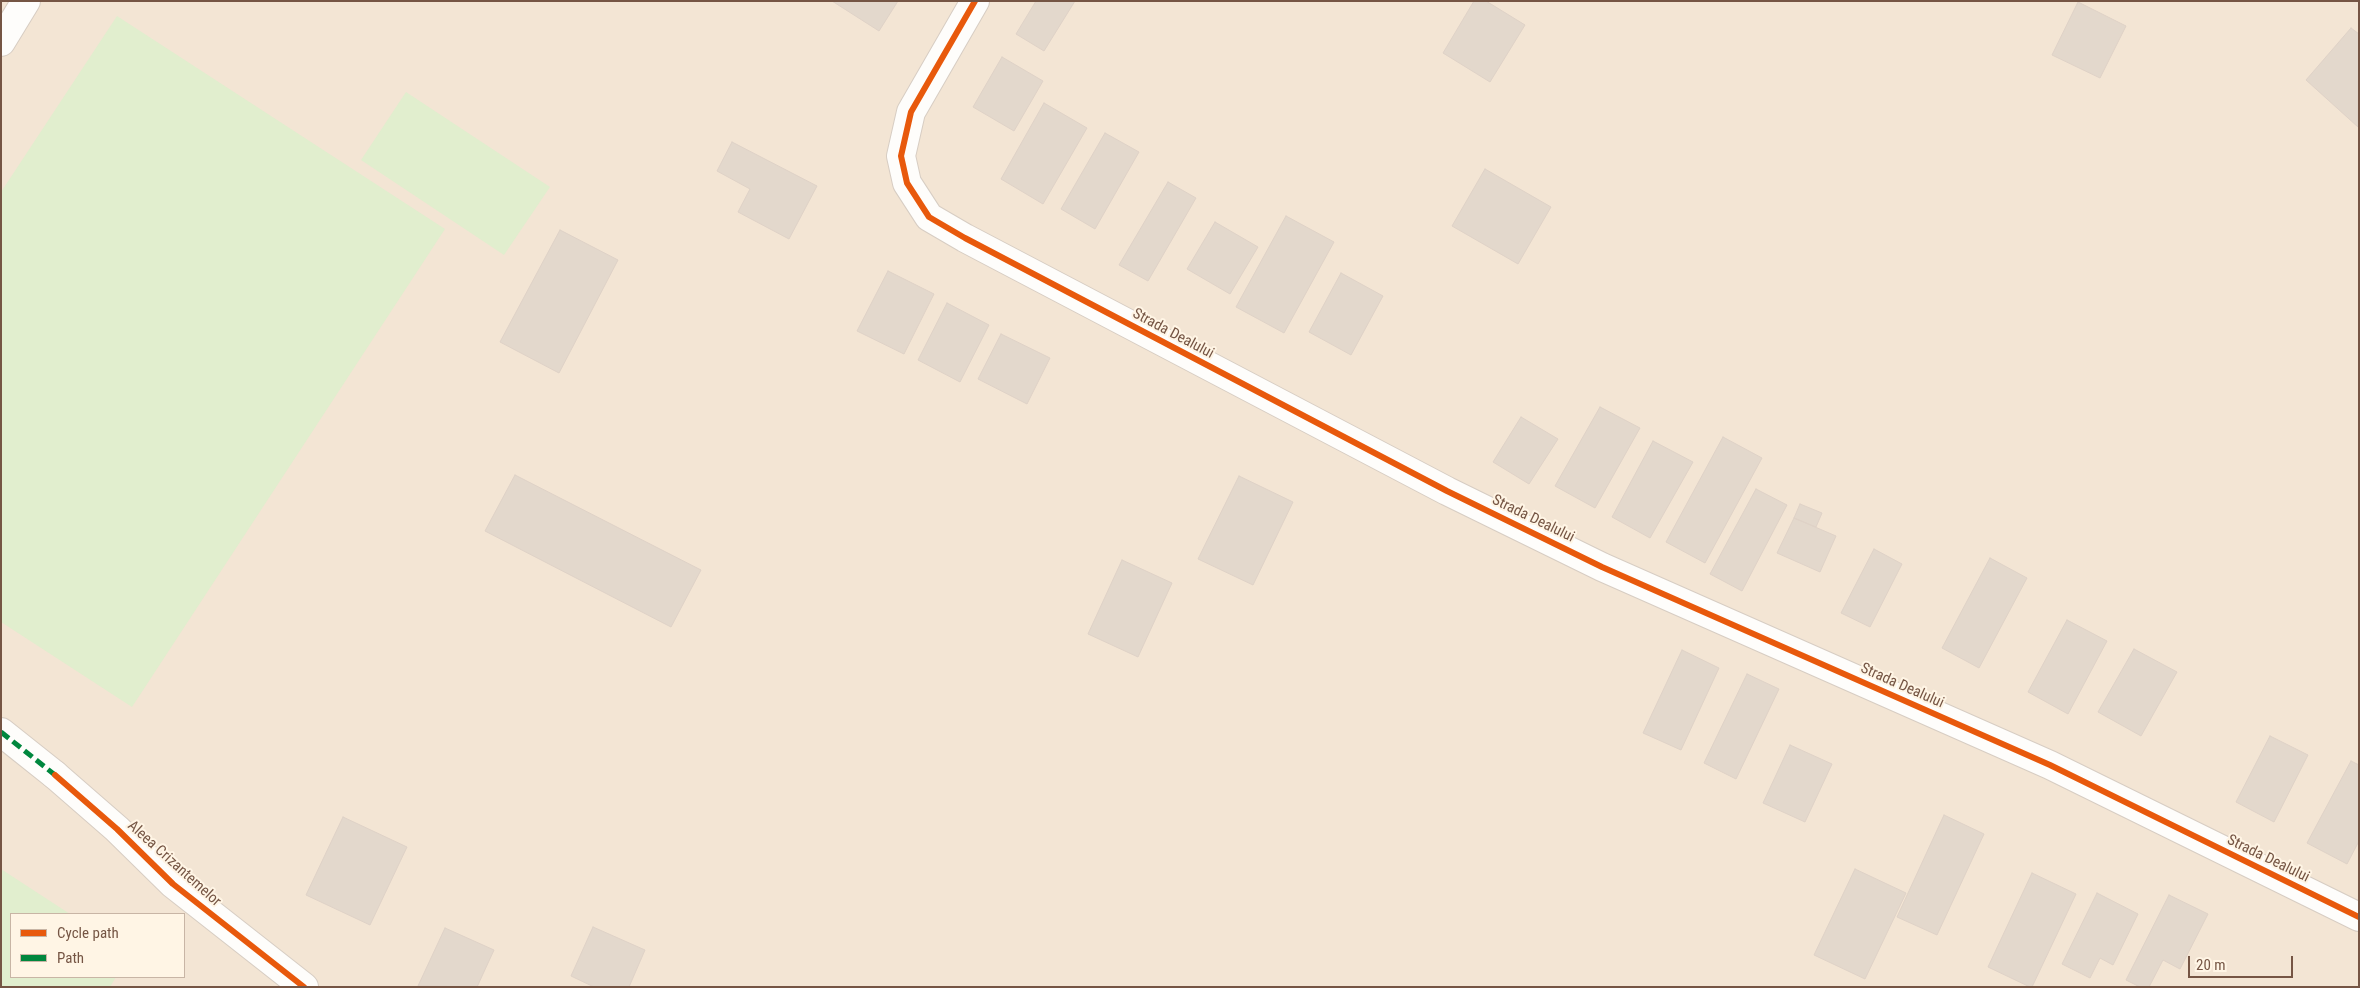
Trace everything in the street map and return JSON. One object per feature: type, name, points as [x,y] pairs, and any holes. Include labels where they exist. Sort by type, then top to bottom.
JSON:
[{"type":"street","points":[[1,42],[26,1]]},
{"type":"street","name":"Strada Dealului","points":[[975,1],[911,112],[901,156],[907,183],[929,217],[965,238],[1447,492],[1602,567],[2050,765],[2359,917]]},
{"type":"street","name":"Aleea Crizantemelor","points":[[1,732],[117,828],[173,884],[304,987]]},
{"type":"shaded area","points":[[1,1],[2359,1],[2359,987],[1,987]]},
{"type":"green space","points":[[117,16],[445,229],[132,707],[1,622],[1,192]]},
{"type":"green space","points":[[406,92],[550,187],[504,255],[361,160]]},
{"type":"green space","points":[[1,869],[68,913],[10,913],[10,978],[115,978],[110,987],[1,987]]},
{"type":"building","points":[[832,1],[898,1],[879,31]]},
{"type":"building","points":[[1036,1],[1075,1],[1044,51],[1016,34]]},
{"type":"building","points":[[1474,1],[1486,1],[1525,25],[1490,82],[1443,53]]},
{"type":"building","points":[[2078,2],[2126,26],[2100,78],[2052,55]]},
{"type":"building","points":[[2351,28],[2359,34],[2358,127],[2306,80]]},
{"type":"building","points":[[1002,57],[1043,81],[1014,131],[973,107]]},
{"type":"building","points":[[1044,103],[1087,128],[1043,204],[1001,179]]},
{"type":"building","points":[[1105,133],[1139,152],[1095,229],[1061,209]]},
{"type":"building","points":[[732,142],[817,186],[789,239],[738,212],[750,189],[717,171]]},
{"type":"building","points":[[1485,169],[1551,207],[1518,264],[1452,226]]},
{"type":"building","points":[[1168,182],[1196,198],[1148,281],[1119,265]]},
{"type":"building","points":[[1286,216],[1334,242],[1284,333],[1236,307]]},
{"type":"building","points":[[1215,222],[1258,247],[1230,294],[1187,269]]},
{"type":"building","points":[[560,230],[618,260],[559,373],[500,342]]},
{"type":"building","points":[[888,271],[934,294],[904,354],[857,331]]},
{"type":"building","points":[[1341,273],[1383,296],[1351,355],[1309,332]]},
{"type":"building","points":[[947,303],[989,325],[960,382],[918,360]]},
{"type":"building","points":[[1001,334],[1050,358],[1027,404],[978,379]]},
{"type":"building","points":[[1600,407],[1640,428],[1595,508],[1555,486]]},
{"type":"building","points":[[1521,417],[1558,439],[1529,484],[1493,462]]},
{"type":"building","points":[[1723,437],[1762,458],[1705,563],[1666,542]]},
{"type":"building","points":[[1653,441],[1693,462],[1650,538],[1612,517]]},
{"type":"building","points":[[515,475],[701,570],[671,627],[485,531]]},
{"type":"building","points":[[1239,476],[1293,502],[1253,585],[1198,559]]},
{"type":"building","points":[[1756,489],[1787,505],[1742,591],[1710,574]]},
{"type":"building","points":[[1800,504],[1822,513],[1816,527],[1794,518]]},
{"type":"building","points":[[1794,518],[1836,536],[1820,572],[1777,553]]},
{"type":"building","points":[[1874,549],[1902,564],[1870,627],[1841,613]]},
{"type":"building","points":[[1990,558],[2027,578],[1979,668],[1942,648]]},
{"type":"building","points":[[1122,560],[1172,583],[1138,657],[1088,634]]},
{"type":"building","points":[[2067,620],[2107,641],[2068,714],[2028,692]]},
{"type":"building","points":[[2134,649],[2177,672],[2141,736],[2098,712]]},
{"type":"building","points":[[1682,650],[1719,668],[1681,750],[1643,733]]},
{"type":"building","points":[[1747,674],[1779,689],[1736,779],[1704,763]]},
{"type":"building","points":[[2270,736],[2308,755],[2274,822],[2236,802]]},
{"type":"building","points":[[1790,745],[1832,764],[1805,822],[1763,803]]},
{"type":"building","points":[[2351,761],[2359,765],[2359,841],[2347,864],[2307,843]]},
{"type":"building","points":[[1944,815],[1984,834],[1937,935],[1897,917]]},
{"type":"building","points":[[343,817],[407,847],[370,925],[306,895]]},
{"type":"building","points":[[1855,869],[1906,893],[1865,979],[1814,955]]},
{"type":"building","points":[[2032,873],[2076,894],[2032,987],[2030,987],[1988,967]]},
{"type":"building","points":[[2097,893],[2138,914],[2113,965],[2100,958],[2090,978],[2062,964]]},
{"type":"building","points":[[2169,895],[2208,914],[2180,969],[2163,960],[2149,987],[2140,987],[2126,980]]},
{"type":"building","points":[[593,927],[645,950],[629,987],[594,987],[571,976]]},
{"type":"building","points":[[445,928],[494,950],[477,987],[418,986]]},
{"type":"marked path","points":[[1,732],[55,775]]},
{"type":"cycle path","points":[[975,1],[911,112],[901,156],[907,183],[929,217],[965,238],[1447,491],[1602,567],[2050,765],[2359,917]]},
{"type":"cycle path","points":[[55,775],[117,829],[173,884],[304,987]]}]
